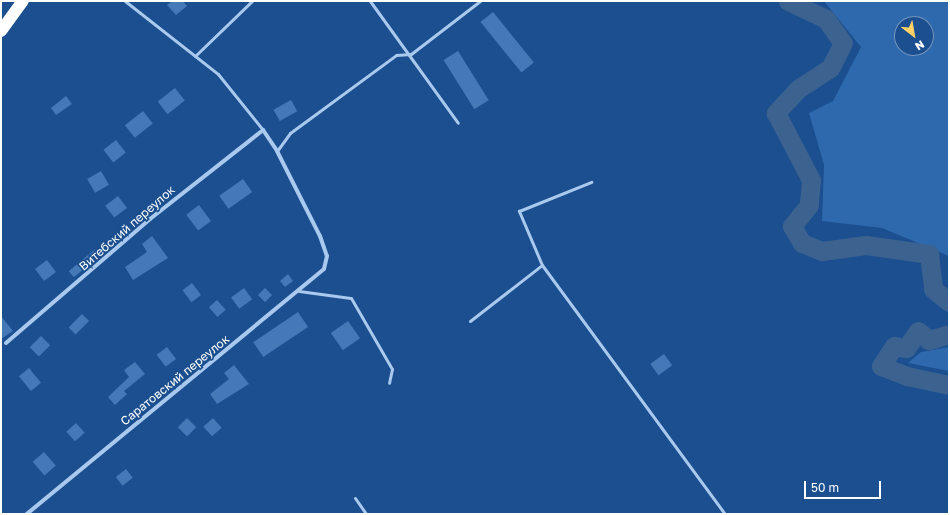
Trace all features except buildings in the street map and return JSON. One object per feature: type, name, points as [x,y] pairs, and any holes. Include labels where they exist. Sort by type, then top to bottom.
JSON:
[{"type":"highway","points":[[1,31],[23,1]]},
{"type":"street","points":[[263,130],[277,151]]},
{"type":"street","name":"Витебский переулок","points":[[6,343],[150,219],[263,130]]},
{"type":"street","name":"Саратовский переулок","points":[[27,514],[320,275],[327,256],[277,151]]},
{"type":"lane","points":[[125,1],[196,56],[233,89],[263,130]]},
{"type":"lane","points":[[196,56],[252,1]]},
{"type":"lane","points":[[370,1],[411,54],[458,123]]},
{"type":"lane","points":[[277,151],[290,133],[396,55],[411,54],[480,1]]},
{"type":"lane","points":[[591,182],[519,211],[542,265],[725,514]]},
{"type":"lane","points":[[470,321],[542,265]]},
{"type":"lane","points":[[299,291],[351,298],[392,369],[389,383]]},
{"type":"lane","points":[[355,498],[366,514]]},
{"type":"shaded area","points":[[824,1],[949,1],[949,256],[882,228],[822,221],[824,165],[809,113],[833,101],[861,47]]},
{"type":"shaded area","points":[[949,347],[949,371],[908,363],[921,352]]},
{"type":"waterway","points":[[788,1],[826,19],[843,43],[830,68],[798,89],[776,113],[811,180],[809,205],[792,226],[802,243],[822,251],[866,245],[929,254],[933,289],[949,302]]},
{"type":"waterway","points":[[949,334],[929,340],[918,331],[906,348],[894,346],[881,366],[907,376],[949,385]]}]
